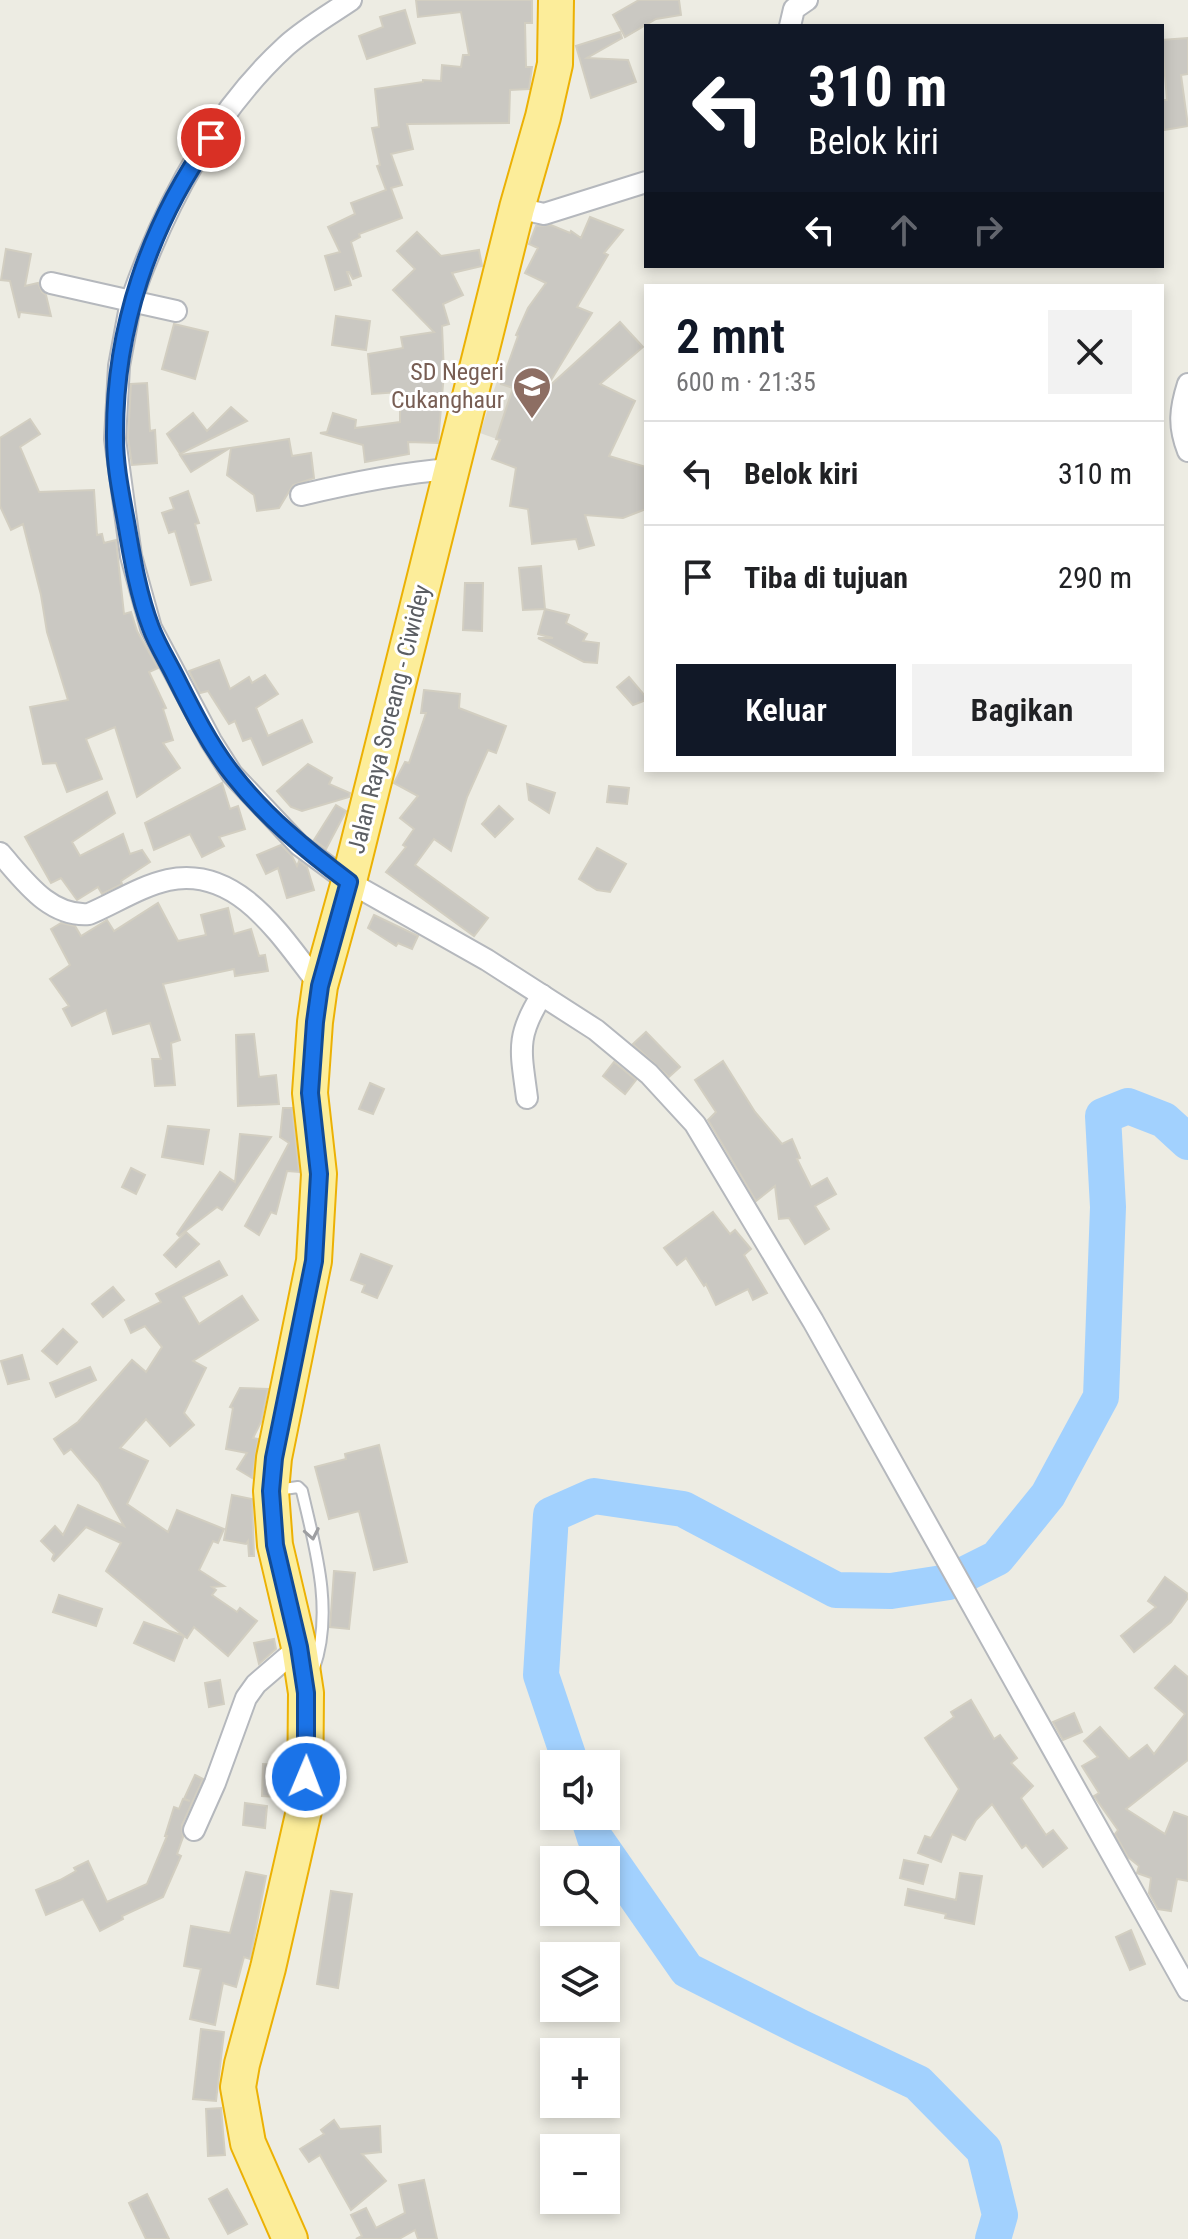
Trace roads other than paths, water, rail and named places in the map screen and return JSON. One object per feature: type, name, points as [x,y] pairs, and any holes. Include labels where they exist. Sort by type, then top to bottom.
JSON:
[{"type":"highway","name":"Jalan Raya Soreang - Ciwidey","points":[[290,2239],[248,2143],[238,2087],[305,1806],[306,1693],[299,1647],[275,1545],[271,1491],[274,1458],[314,1261],[319,1174],[310,1093],[320,986],[349,882],[450,469],[543,117],[555,64],[556,0]]},
{"type":"street","points":[[351,0],[287,45],[247,87],[182,181],[163,217],[131,301],[119,366],[115,439],[131,556],[151,628],[190,704],[232,774],[299,845],[349,882],[487,960],[596,1030],[649,1074],[695,1124],[813,1321],[1188,1990]]},
{"type":"street","points":[[790,24],[794,9],[807,0]]},
{"type":"street","points":[[517,208],[544,214],[644,183]]},
{"type":"street","points":[[51,283],[176,311]]},
{"type":"street","points":[[1188,384],[1182,402],[1180,432],[1188,451]]},
{"type":"street","points":[[301,495],[408,472],[450,469]]},
{"type":"street","points":[[0,853],[43,899],[79,915],[89,914],[170,879],[207,880],[222,884],[238,894],[268,922],[320,986]]},
{"type":"street","points":[[527,1098],[521,1035],[527,1018],[542,995]]},
{"type":"street","points":[[194,1830],[246,1698],[256,1684],[299,1647]]},
{"type":"lane","points":[[271,1491],[298,1487],[302,1491],[320,1578],[323,1623],[317,1661],[306,1693]]},
{"type":"waterway","points":[[566,1750],[541,1675],[551,1515],[594,1496],[683,1509],[836,1590],[891,1591],[949,1582],[997,1558],[1048,1495],[1101,1397],[1108,1207],[1103,1116],[1128,1106],[1164,1120],[1188,1142]]},
{"type":"waterway","points":[[592,1830],[687,1970],[918,2083],[984,2150],[1000,2215],[993,2239]]},
{"type":"place","name":"SD Negeri Cukanghaur","points":[[532,420]]}]
